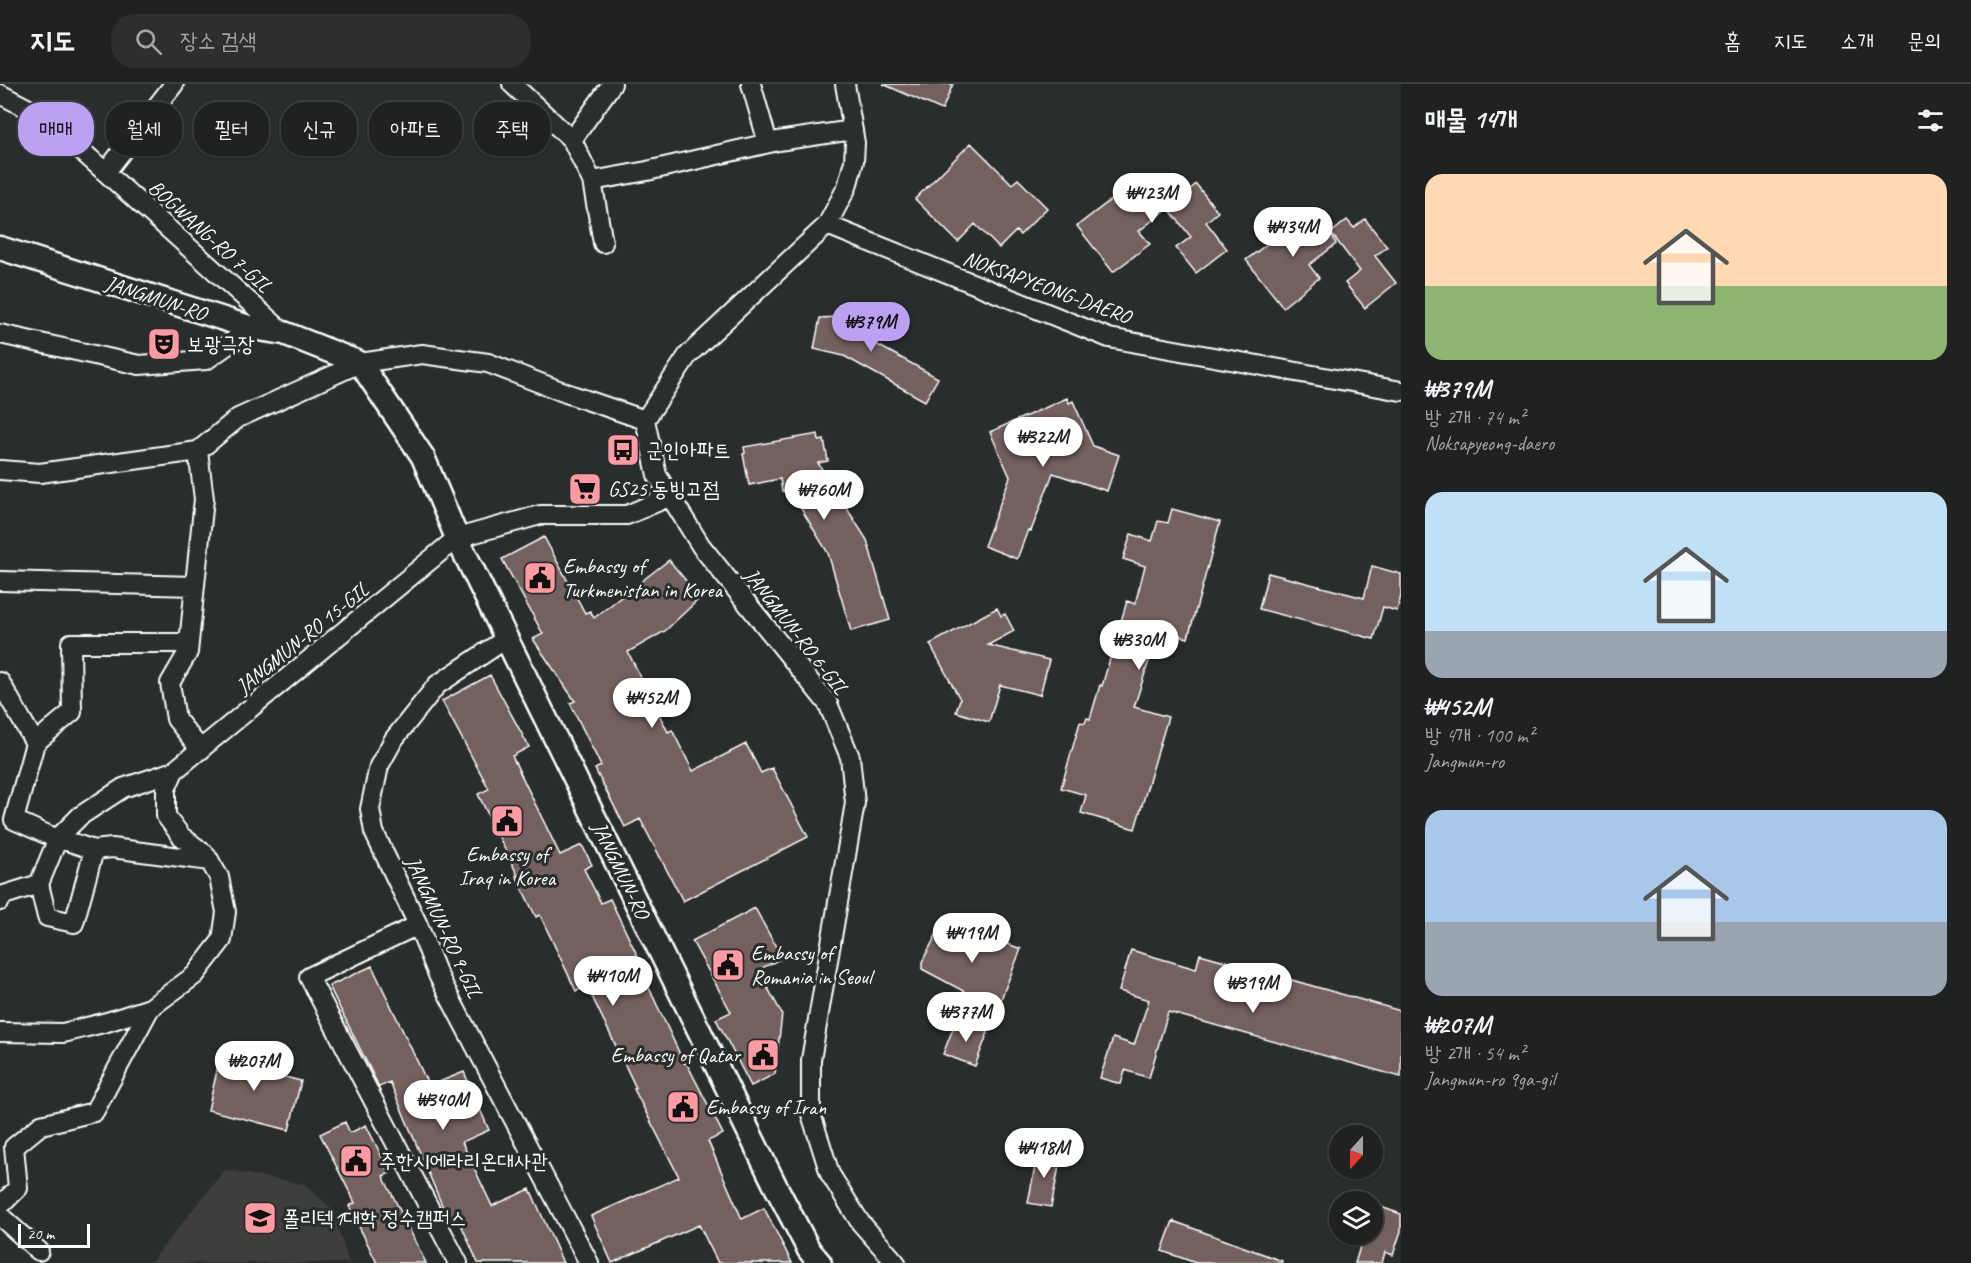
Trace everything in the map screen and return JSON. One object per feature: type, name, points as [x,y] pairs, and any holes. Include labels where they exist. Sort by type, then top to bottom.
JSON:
[{"type":"street","name":"BOGWANG-RO 7-GIL","points":[[4,84],[0,92],[44,117],[284,333]]},
{"type":"street","points":[[105,172],[174,84]]},
{"type":"street","points":[[512,84],[572,140],[591,181],[603,243]]},
{"type":"street","points":[[572,140],[612,84]]},
{"type":"street","points":[[751,84],[768,143]]},
{"type":"street","points":[[0,470],[40,473],[198,451],[238,418],[360,363],[422,354],[488,363],[645,420],[688,355],[828,225],[847,187],[854,160],[855,143],[845,84]]},
{"type":"street","points":[[591,181],[647,171],[768,143],[853,130]]},
{"type":"street","name":"NOKSAPYEONG-DAERO","points":[[828,225],[1109,339],[1401,391]]},
{"type":"street","name":"JANGMUN-RO","points":[[0,248],[252,328],[284,333],[360,363],[423,457],[458,538],[775,1185],[809,1250],[820,1263]]},
{"type":"street","points":[[0,334],[139,365],[206,360],[252,328]]},
{"type":"street","name":"JANGMUN-RO 6-GIL","points":[[645,420],[657,475],[701,546],[828,704],[850,757],[855,803],[811,1060],[812,1114],[830,1174],[860,1222],[896,1263]]},
{"type":"street","points":[[198,451],[204,499],[188,652],[170,683],[176,719],[201,750]]},
{"type":"street","points":[[458,538],[540,515],[627,515],[671,496]]},
{"type":"street","name":"JANGMUN-RO 15-GIL","points":[[58,838],[80,816],[123,788],[174,771],[458,538]]},
{"type":"street","points":[[0,581],[195,586]]},
{"type":"street","name":"JANGMUN-RO 9-GIL","points":[[507,638],[437,685],[394,739],[379,766],[370,809],[375,832],[418,925],[438,975],[589,1263]]},
{"type":"street","points":[[189,643],[71,643],[72,712],[34,743],[7,820],[94,850],[112,848],[210,861]]},
{"type":"street","points":[[0,682],[34,743]]},
{"type":"street","points":[[0,1032],[63,1033],[150,1008],[195,975],[222,940],[226,912],[219,877],[206,855],[181,836],[166,816],[166,789],[174,771]]},
{"type":"street","points":[[58,838],[39,884],[46,917],[74,923],[94,850]]},
{"type":"street","points":[[0,901],[4,895],[39,884]]},
{"type":"street","points":[[418,925],[309,977],[458,1263]]},
{"type":"street","points":[[0,1206],[18,1188],[14,1147],[42,1125],[94,1112],[150,1008]]},
{"type":"street","points":[[0,1216],[39,1251]]},
{"type":"shaded area","name":"폴리텍1대학 정수캠퍼스","points":[[225,1170],[304,1184],[332,1209],[349,1263],[150,1263]]},
{"type":"building","points":[[883,84],[953,84],[942,110]]},
{"type":"building","points":[[971,143],[1012,184],[1018,179],[1047,208],[1020,235],[1016,231],[999,248],[975,224],[958,242],[915,199]]},
{"type":"building","points":[[1151,178],[1162,198],[1178,185],[1185,194],[1196,184],[1218,212],[1206,222],[1227,249],[1196,273],[1176,248],[1191,237],[1162,200],[1167,209],[1139,231],[1150,244],[1113,272],[1077,226],[1138,179]]},
{"type":"building","points":[[1320,212],[1336,244],[1309,265],[1319,278],[1283,307],[1246,260],[1307,214]]},
{"type":"building","points":[[1365,219],[1387,247],[1375,256],[1396,283],[1365,308],[1345,283],[1360,271],[1331,233],[1347,220],[1354,228]]},
{"type":"building","points":[[871,315],[872,342],[938,378],[925,401],[844,356],[814,349],[820,318]]},
{"type":"building","points":[[1067,398],[1069,403],[1073,401],[1093,446],[1119,455],[1107,491],[1053,473],[1031,531],[1028,530],[1017,559],[984,546],[1010,477],[990,432]]},
{"type":"building","points":[[818,434],[819,441],[824,440],[828,461],[818,463],[867,540],[890,620],[851,631],[828,553],[791,492],[782,491],[780,479],[749,485],[743,454],[745,453],[744,447]]},
{"type":"building","points":[[1172,509],[1220,522],[1188,638],[1159,630],[1134,707],[1168,717],[1135,829],[1081,813],[1086,795],[1061,788],[1080,722],[1085,723],[1087,718],[1090,719],[1100,685],[1102,686],[1127,601],[1135,604],[1145,566],[1123,559],[1131,534],[1152,541],[1158,521],[1168,523]]},
{"type":"building","points":[[544,537],[585,613],[590,611],[594,618],[669,560],[700,598],[665,631],[628,652],[668,732],[672,730],[693,771],[746,744],[761,773],[772,768],[808,837],[683,901],[640,819],[625,827],[595,769],[601,766],[570,703],[575,701],[533,639],[543,634],[502,559]]},
{"type":"building","points":[[1372,566],[1401,574],[1401,596],[1397,611],[1383,607],[1374,639],[1259,609],[1268,573],[1364,598]]},
{"type":"building","points":[[997,608],[1001,616],[1005,614],[1014,631],[988,645],[1049,660],[1040,695],[1000,685],[989,722],[956,712],[960,699],[930,644]]},
{"type":"building","points":[[490,675],[529,747],[512,756],[560,855],[582,845],[592,865],[584,869],[601,903],[610,899],[640,961],[637,962],[684,1063],[686,1062],[723,1134],[708,1141],[742,1219],[764,1208],[792,1263],[718,1263],[699,1225],[612,1263],[591,1216],[679,1177],[634,1089],[636,1088],[587,986],[576,991],[540,915],[536,917],[478,794],[489,789],[442,701]]},
{"type":"building","points":[[755,908],[782,958],[758,970],[782,1014],[775,1074],[751,1086],[716,1019],[731,1012],[692,941]]},
{"type":"building","points":[[942,924],[985,946],[989,937],[1021,949],[997,1009],[922,969],[922,962]]},
{"type":"building","points":[[1131,950],[1196,969],[1200,954],[1401,1011],[1401,1077],[1168,1012],[1149,1078],[1125,1070],[1121,1084],[1100,1078],[1113,1038],[1134,1045],[1149,1000],[1119,991]]},
{"type":"building","points":[[372,966],[429,1086],[464,1072],[489,1130],[462,1142],[492,1206],[530,1189],[563,1263],[478,1263],[456,1213],[447,1217],[390,1082],[379,1087],[329,986]]},
{"type":"building","points":[[956,1021],[988,1032],[975,1066],[943,1054]]},
{"type":"building","points":[[221,1053],[271,1065],[269,1073],[301,1081],[289,1130],[208,1110]]},
{"type":"building","points":[[345,1122],[350,1133],[366,1125],[390,1173],[383,1176],[426,1263],[377,1263],[349,1206],[355,1203],[320,1134]]},
{"type":"building","points":[[1038,1151],[1061,1156],[1051,1207],[1028,1203]]},
{"type":"building","points":[[1383,1208],[1401,1214],[1401,1231],[1393,1255],[1385,1252],[1382,1263],[1355,1263],[1361,1245],[1383,1245]]},
{"type":"building","points":[[1173,1221],[1282,1261],[1281,1263],[1196,1263],[1162,1251]]},
{"type":"place","name":"보광극장","points":[[164,344]]},
{"type":"place","name":"군인아파트","points":[[623,450]]},
{"type":"place","name":"GS25 동빙고점","points":[[585,489]]},
{"type":"place","name":"Embassy of Turkmenistan in Korea","points":[[540,578]]},
{"type":"place","name":"Embassy of Iraq in Korea","points":[[507,821]]},
{"type":"place","name":"Embassy of Romania in Seoul","points":[[728,965]]},
{"type":"place","name":"Embassy of Qatar","points":[[763,1055]]},
{"type":"place","name":"Embassy of Iran","points":[[683,1107]]},
{"type":"place","name":"주한시에라리온대사관","points":[[356,1161]]},
{"type":"place","name":"폴리텍1대학 정수캠퍼스","points":[[260,1218]]}]
